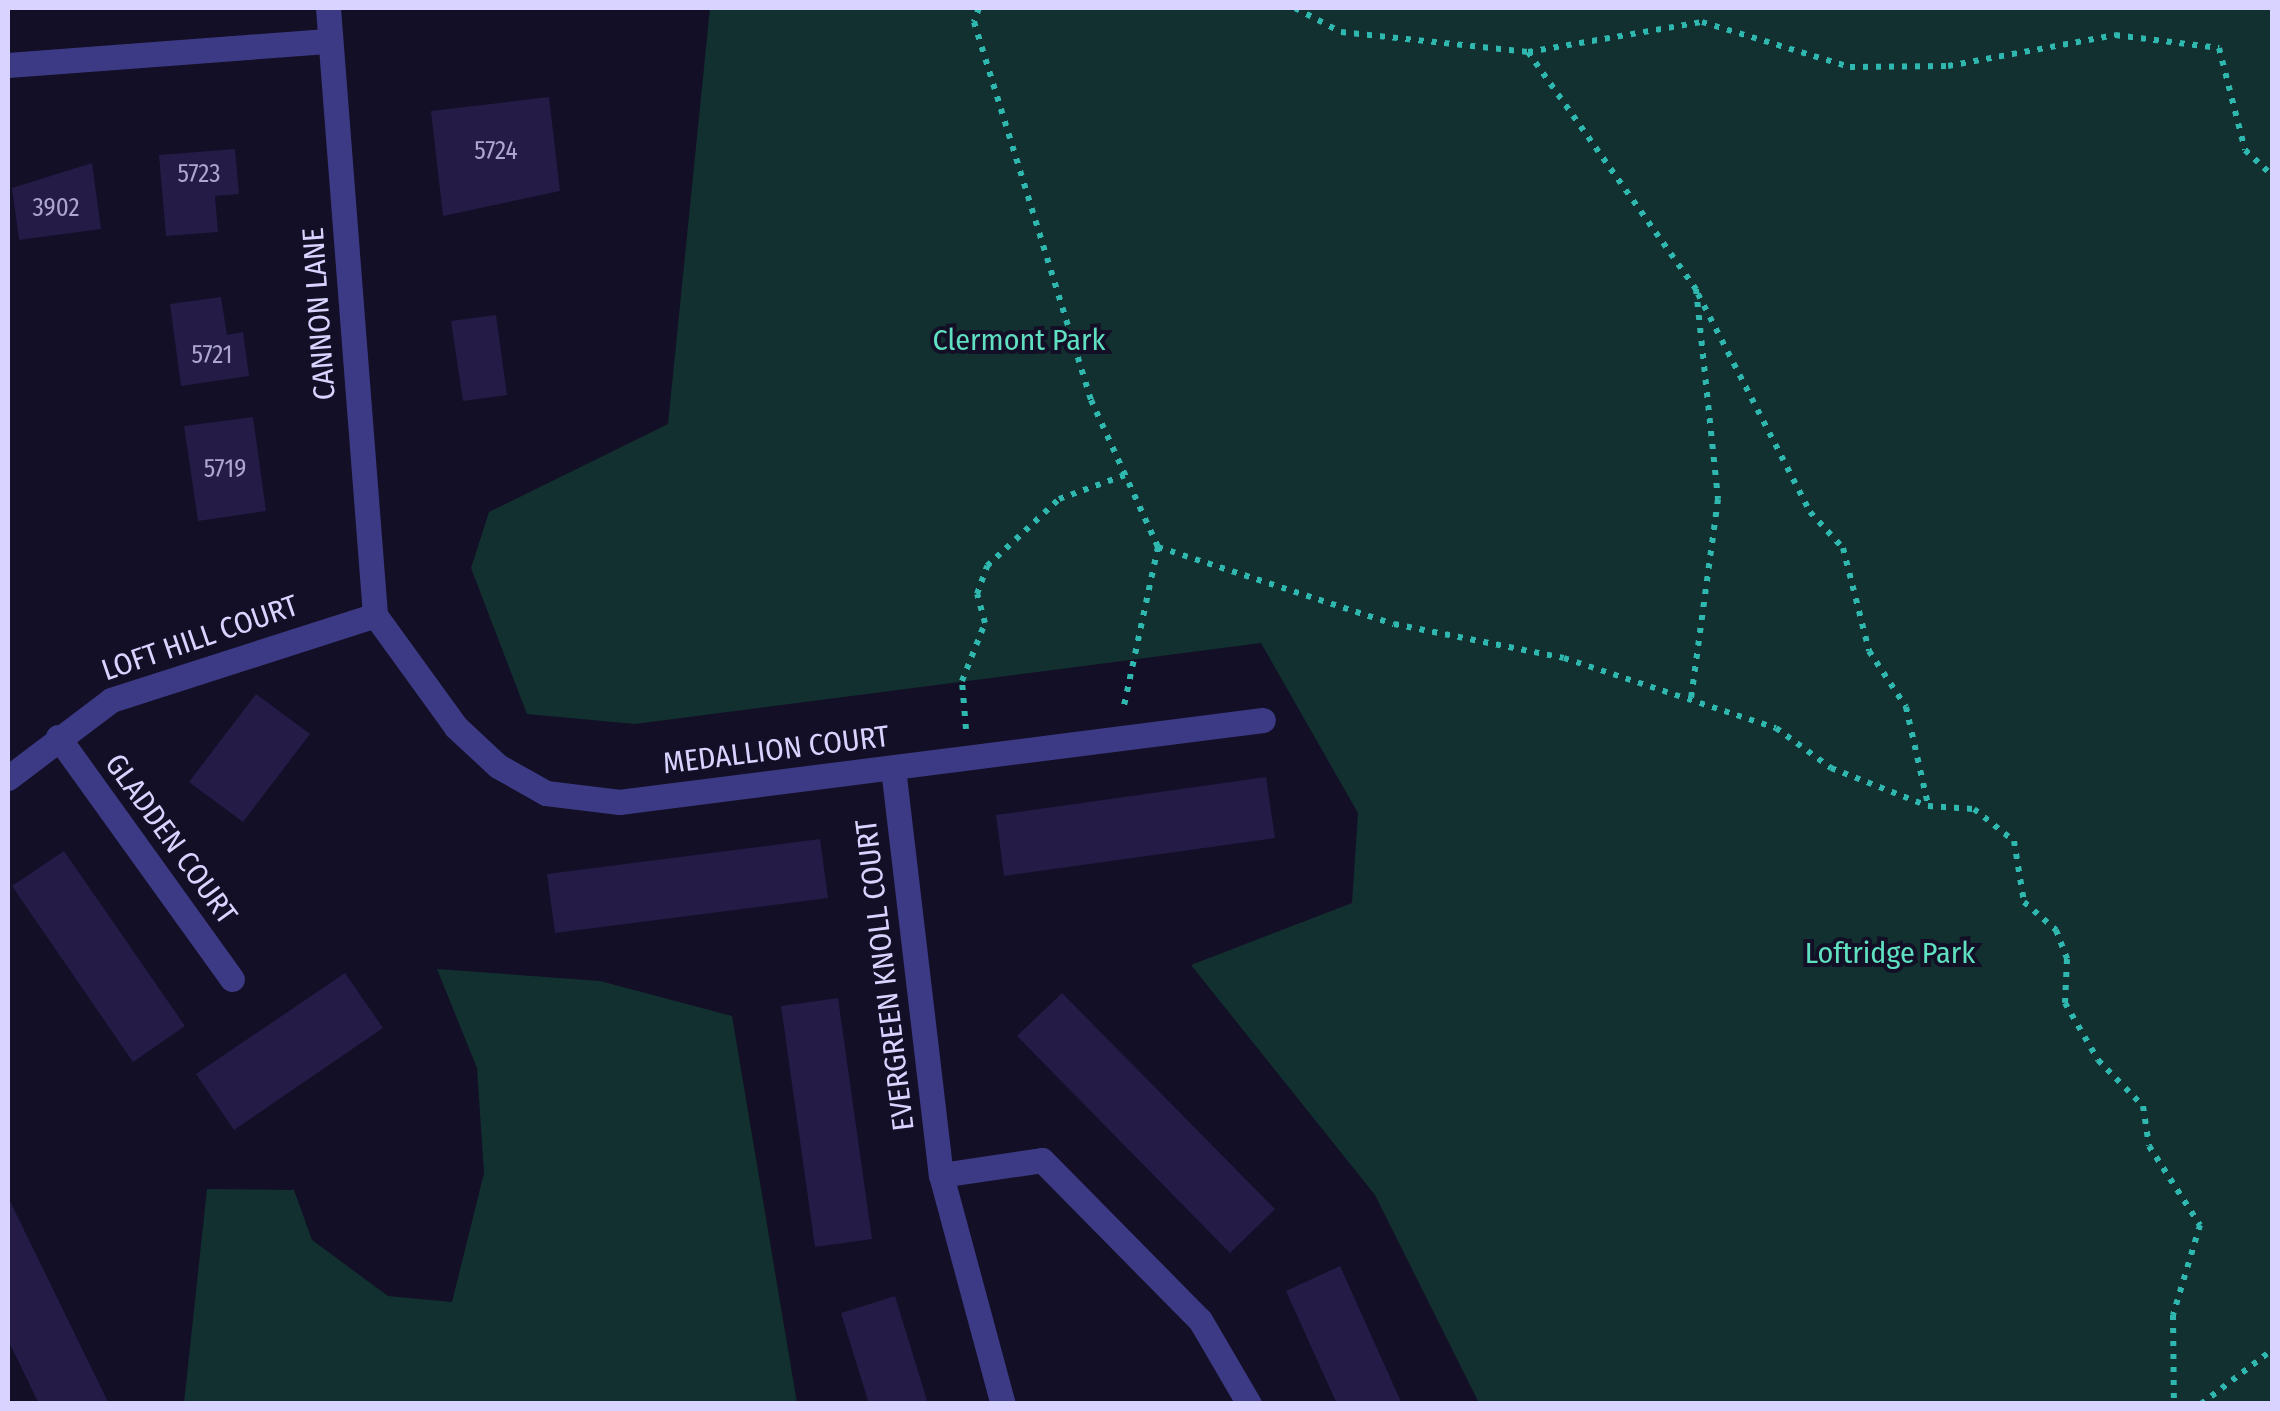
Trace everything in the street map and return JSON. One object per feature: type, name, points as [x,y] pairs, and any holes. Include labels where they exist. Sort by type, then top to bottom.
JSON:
[{"type":"street","name":"CANNON LANE","points":[[328,8],[376,615]]},
{"type":"street","points":[[8,65],[330,41]]},
{"type":"street","name":"LOFT HILL COURT","points":[[8,778],[58,737],[138,689],[376,615]]},
{"type":"street","name":"MEDALLION COURT","points":[[376,615],[456,727],[498,766],[546,793],[619,802],[1263,720]]},
{"type":"street","name":"GLADDEN COURT","points":[[58,737],[232,979]]},
{"type":"street","name":"EVERGREEN KNOLL COURT","points":[[893,768],[941,1175],[1003,1404]]},
{"type":"street","points":[[941,1175],[1042,1160],[1200,1320],[1249,1404]]},
{"type":"path","points":[[979,8],[974,22],[1091,400],[1158,547],[1117,739]]},
{"type":"path","points":[[1295,8],[1341,32],[1528,52],[1702,22],[1850,67],[1948,66],[2115,35],[2219,48],[2245,150],[2272,175]]},
{"type":"path","points":[[1528,52],[1696,289],[1810,512],[1843,548],[1869,651],[1906,706],[1928,806]]},
{"type":"path","points":[[1691,699],[1718,499],[1696,289]]},
{"type":"path","points":[[968,756],[962,682],[985,623],[977,594],[988,566],[1058,499],[1125,474]]},
{"type":"path","points":[[1158,547],[1394,624],[1564,658],[1776,728],[1832,768],[1928,806],[1974,809],[2014,841],[2024,902],[2056,930],[2067,959],[2065,1003],[2098,1060],[2144,1106],[2148,1146],[2188,1195],[2200,1225],[2173,1315],[2174,1404]]},
{"type":"path","points":[[2201,1404],[2272,1350]]},
{"type":"green space","points":[[710,8],[2272,8],[2272,1403],[1479,1403],[1375,1195],[1191,965],[1352,903],[1358,813],[1261,643],[635,724],[527,714],[471,568],[489,512],[668,424]]},
{"type":"green space","points":[[437,969],[600,981],[732,1016],[797,1403],[184,1403],[207,1189],[294,1190],[312,1240],[388,1296],[452,1302],[484,1173],[477,1068]]},
{"type":"building","points":[[549,97],[560,191],[443,216],[431,111]]},
{"type":"building","points":[[235,149],[239,194],[215,196],[218,232],[166,236],[159,155]]},
{"type":"building","points":[[92,163],[101,229],[19,240],[12,188]]},
{"type":"building","points":[[221,297],[227,335],[243,332],[249,376],[181,386],[170,304]]},
{"type":"building","points":[[496,315],[507,395],[463,401],[451,321]]},
{"type":"building","points":[[253,417],[266,511],[198,521],[184,426]]},
{"type":"building","points":[[256,694],[310,734],[243,822],[189,782]]},
{"type":"building","points":[[1266,777],[1275,838],[1004,876],[996,815]]},
{"type":"building","points":[[820,839],[828,898],[555,933],[547,874]]},
{"type":"building","points":[[64,851],[185,1026],[133,1062],[12,886]]},
{"type":"building","points":[[345,973],[383,1028],[234,1130],[196,1074]]},
{"type":"building","points":[[1062,993],[1275,1209],[1230,1253],[1017,1036]]},
{"type":"building","points":[[838,998],[872,1239],[815,1247],[781,1006]]},
{"type":"building","points":[[8,1197],[109,1404],[39,1404],[8,1340]]},
{"type":"building","points":[[1340,1266],[1402,1404],[1337,1404],[1286,1291]]},
{"type":"building","points":[[895,1296],[928,1404],[869,1404],[841,1313]]},
{"type":"park label","name":"Clermont Park","points":[[1019,340]]},
{"type":"park label","name":"Loftridge Park","points":[[1890,953]]}]
